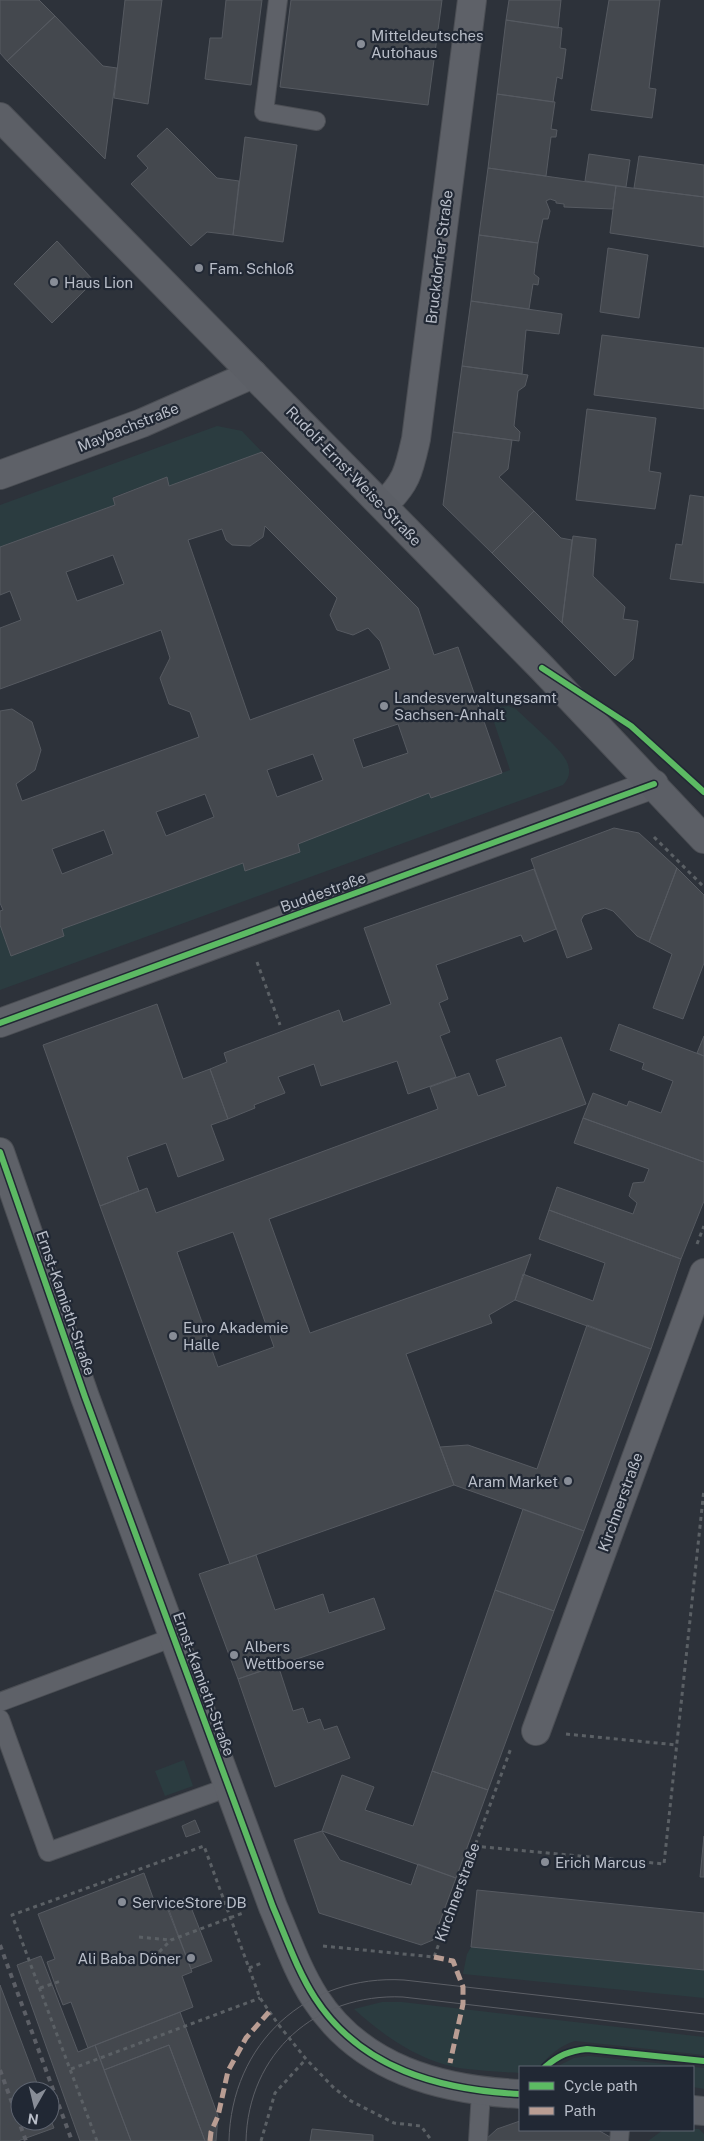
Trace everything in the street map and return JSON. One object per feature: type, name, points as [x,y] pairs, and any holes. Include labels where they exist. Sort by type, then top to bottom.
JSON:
[{"type":"main road","name":"Rudolf-Ernst-Weise-Straße","points":[[0,116],[383,505],[654,784],[704,839]]},
{"type":"street","name":"Bruckdorfer Straße","points":[[383,505],[398,490],[405,479],[416,438],[472,0]]},
{"type":"street","name":"Maybachstraße","points":[[0,475],[142,423],[254,374]]},
{"type":"street","name":"Buddestraße","points":[[0,1023],[654,784]]},
{"type":"street","name":"Ernst-Kamieth-Straße","points":[[0,1152],[85,1397],[273,1907],[315,1998],[349,2037],[405,2072],[431,2081],[482,2092],[519,2094]]},
{"type":"street","name":"Kirchnerstraße","points":[[536,1730],[704,1273]]},
{"type":"lane","points":[[278,0],[264,112],[316,121]]},
{"type":"lane","points":[[0,1702],[174,1637]]},
{"type":"lane","points":[[0,1719],[48,1852],[229,1787]]},
{"type":"lane","points":[[478,2141],[482,2092]]},
{"type":"path","points":[[654,837],[704,887]]},
{"type":"path","points":[[247,934],[280,1025]]},
{"type":"path","points":[[474,1846],[664,1864],[704,1489]]},
{"type":"path","points":[[97,2141],[12,1915],[204,1846],[260,1998],[269,2012],[306,2059],[334,2088],[351,2100],[394,2123],[421,2126],[432,2141]]},
{"type":"path","points":[[148,1963],[171,1940],[248,1910]]},
{"type":"path","points":[[139,1937],[171,1940]]},
{"type":"path","points":[[40,1988],[61,1981]]},
{"type":"path","points":[[71,2069],[260,1998]]},
{"type":"path","points":[[261,2141],[275,2092],[306,2059]]},
{"type":"shaded area","points":[[217,426],[242,431],[262,452],[169,486],[166,478],[113,497],[115,505],[0,547],[0,505]]},
{"type":"shaded area","points":[[508,706],[516,709],[550,741],[566,760],[569,770],[567,780],[563,785],[0,990],[0,925],[12,956],[64,936],[62,929],[243,863],[246,870],[300,852],[298,844],[429,793],[431,798],[510,770],[494,722],[494,713],[500,707]]},
{"type":"shaded area","points":[[184,1760],[193,1786],[165,1796],[155,1771]]},
{"type":"shaded area","points":[[471,1947],[704,1970],[704,1998],[463,1974],[467,1954]]},
{"type":"shaded area","points":[[382,2002],[402,2002],[704,2037],[704,2055],[575,2041],[555,2051],[540,2066],[519,2066],[519,2073],[467,2069],[435,2061],[406,2048],[354,2009]]},
{"type":"shaded area","points":[[589,2056],[685,2066],[558,2066],[574,2058]]},
{"type":"shaded area","points":[[694,2067],[704,2068],[704,2089],[694,2087]]},
{"type":"shaded area","points":[[694,2129],[699,2129],[704,2134],[704,2141],[648,2141],[662,2131],[694,2131]]},
{"type":"building","points":[[0,0],[39,0],[55,16],[7,61],[0,53]]},
{"type":"building","points":[[125,0],[162,0],[148,104],[114,98]]},
{"type":"building","points":[[226,0],[262,0],[251,85],[205,79],[210,38],[222,38]]},
{"type":"building","name":"Mitteldeutsches Autohaus","points":[[291,0],[442,0],[428,105],[280,87]]},
{"type":"building","points":[[509,0],[561,0],[558,28],[506,20]]},
{"type":"building","points":[[609,0],[660,0],[649,88],[656,89],[652,118],[591,110]]},
{"type":"building","points":[[55,16],[103,66],[117,68],[105,159],[7,61]]},
{"type":"building","points":[[506,20],[562,28],[560,48],[566,49],[562,79],[557,77],[553,102],[497,94]]},
{"type":"building","points":[[497,94],[555,102],[551,129],[557,130],[556,137],[551,137],[546,176],[488,168]]},
{"type":"building","points":[[167,128],[217,178],[239,181],[233,235],[207,232],[191,246],[131,184],[148,168],[137,156]]},
{"type":"building","points":[[245,137],[297,145],[283,242],[233,235]]},
{"type":"building","points":[[589,154],[630,160],[626,187],[585,181]]},
{"type":"building","points":[[639,156],[704,165],[704,197],[634,188]]},
{"type":"building","points":[[488,168],[616,186],[613,209],[564,207],[564,204],[556,203],[556,201],[550,199],[546,201],[550,211],[548,219],[543,219],[538,243],[479,235]]},
{"type":"building","points":[[616,186],[704,197],[704,247],[610,233]]},
{"type":"building","points":[[479,235],[538,243],[534,274],[539,278],[538,285],[533,284],[529,309],[471,301]]},
{"type":"building","name":"Haus Lion","points":[[57,241],[94,281],[52,323],[14,284]]},
{"type":"building","points":[[608,248],[648,255],[639,318],[600,312]]},
{"type":"building","points":[[471,301],[562,314],[559,334],[526,330],[522,374],[462,366]]},
{"type":"building","points":[[602,335],[704,348],[704,409],[594,395]]},
{"type":"building","points":[[462,366],[528,375],[525,386],[518,391],[514,426],[520,432],[519,441],[453,432]]},
{"type":"building","points":[[587,409],[656,418],[649,471],[661,473],[655,509],[576,500]]},
{"type":"building","points":[[453,432],[512,440],[508,469],[499,477],[534,511],[492,553],[443,505]]},
{"type":"building","name":"Landesverwaltungsamt Sachsen-Anhalt","points":[[262,452],[418,608],[434,655],[458,647],[502,773],[431,798],[429,793],[298,844],[300,852],[245,871],[243,863],[62,929],[64,936],[11,956],[0,925],[0,911],[3,910],[0,903],[0,711],[12,709],[32,722],[41,750],[35,770],[16,784],[22,801],[199,737],[190,712],[169,704],[160,678],[170,658],[161,630],[0,689],[0,628],[21,620],[10,591],[0,595],[0,547],[115,505],[113,498],[167,477],[169,486]],"holes":[[[265,526],[337,598],[330,615],[337,630],[353,635],[368,628],[380,641],[390,669],[250,720],[188,540],[222,529],[226,540],[232,545],[250,546],[263,537]],[[113,555],[124,584],[77,601],[66,572]],[[398,724],[408,753],[363,768],[353,739]],[[313,754],[323,780],[277,797],[267,770]],[[205,794],[214,817],[166,836],[156,812]],[[104,830],[113,854],[62,874],[52,849]]]},
{"type":"building","points":[[690,495],[704,497],[704,583],[670,579],[676,544],[682,545]]},
{"type":"building","points":[[534,511],[561,538],[572,540],[562,623],[492,553]]},
{"type":"building","points":[[573,536],[596,539],[593,576],[625,607],[623,619],[638,621],[633,659],[615,676],[562,623]]},
{"type":"building","points":[[614,828],[639,833],[677,868],[649,942],[637,936],[613,911],[605,908],[584,915],[581,920],[592,949],[567,958],[531,859]]},
{"type":"building","points":[[677,868],[704,895],[704,963],[683,1019],[653,1008],[672,954],[649,942]]},
{"type":"building","points":[[534,869],[556,929],[524,942],[521,935],[436,965],[448,999],[439,1003],[450,1032],[440,1036],[456,1077],[408,1094],[397,1061],[321,1086],[314,1064],[278,1077],[285,1093],[254,1105],[255,1108],[228,1119],[210,1069],[227,1062],[224,1053],[339,1010],[343,1022],[391,1004],[364,928]]},
{"type":"building","points":[[157,1004],[183,1079],[210,1069],[228,1119],[211,1125],[224,1160],[178,1177],[166,1143],[127,1157],[139,1191],[100,1206],[43,1045]]},
{"type":"building","points":[[619,1024],[704,1056],[704,1162],[583,1118],[593,1093],[627,1106],[629,1101],[661,1113],[673,1081],[642,1069],[644,1063],[610,1050]]},
{"type":"building","points":[[704,1036],[704,1056],[697,1053]]},
{"type":"building","points":[[561,1037],[586,1104],[269,1219],[310,1333],[531,1254],[515,1300],[489,1315],[492,1323],[406,1354],[454,1485],[230,1564],[100,1206],[147,1188],[156,1213],[438,1109],[430,1087],[469,1073],[478,1096],[506,1086],[496,1060]],"holes":[[[233,1232],[274,1347],[218,1367],[177,1252]]]},
{"type":"building","points":[[583,1118],[704,1162],[704,1201],[681,1259],[549,1210],[557,1187],[633,1214],[637,1203],[629,1196],[633,1183],[644,1182],[649,1169],[574,1143]]},
{"type":"building","points":[[549,1210],[681,1259],[651,1349],[515,1300],[523,1274],[593,1301],[605,1263],[539,1239]]},
{"type":"building","points":[[587,1325],[651,1349],[584,1531],[454,1485],[440,1447],[468,1445],[537,1469]]},
{"type":"building","points":[[523,1509],[584,1531],[554,1611],[495,1590]]},
{"type":"building","points":[[256,1555],[275,1610],[323,1594],[329,1613],[374,1598],[385,1629],[238,1679],[199,1574]]},
{"type":"building","points":[[495,1590],[554,1611],[488,1790],[432,1771]]},
{"type":"building","points":[[278,1665],[293,1711],[303,1708],[308,1723],[320,1719],[324,1730],[337,1726],[350,1758],[275,1787],[238,1679]]},
{"type":"building","points":[[432,1771],[488,1790],[456,1878],[322,1831],[342,1775],[374,1787],[365,1810],[413,1826]]},
{"type":"building","points":[[195,1820],[200,1832],[186,1837],[182,1826]]},
{"type":"building","points":[[322,1831],[340,1860],[411,1885],[418,1864],[456,1878],[433,1940],[421,1945],[319,1913],[294,1840]]},
{"type":"building","points":[[704,1836],[704,1877],[700,1877]]},
{"type":"building","points":[[144,1873],[156,1906],[166,1902],[191,1969],[192,1972],[182,1976],[193,2007],[88,2048],[71,2002],[63,2005],[57,1990],[47,1962],[55,1959],[38,1914]]},
{"type":"building","points":[[477,1890],[704,1913],[704,1970],[471,1947]]},
{"type":"building","points":[[187,1897],[212,1961],[191,1969],[166,1905]]},
{"type":"building","points":[[41,1956],[78,2052],[95,2045],[131,2141],[80,2141],[17,1965]]},
{"type":"building","points":[[0,1985],[36,2081],[10,2081],[10,2131],[46,2131],[18,2141],[0,2141]]},
{"type":"building","points":[[180,2012],[218,2116],[216,2141],[205,2141],[169,2045],[104,2070],[95,2045]]},
{"type":"building","points":[[169,2045],[205,2141],[131,2141],[104,2070]]},
{"type":"building","points":[[519,2121],[519,2131],[600,2131],[617,2141],[484,2141],[497,2129]]},
{"type":"building","points":[[312,2129],[373,2135],[373,2141],[310,2141]]},
{"type":"tram line","points":[[229,2141],[233,2106],[244,2074],[260,2045],[281,2022],[307,2002],[336,1989],[369,1981],[404,1980],[704,2014]]},
{"type":"tram line","points":[[246,2141],[250,2109],[259,2081],[274,2056],[293,2035],[316,2018],[342,2005],[371,1998],[403,1997],[704,2032]]},
{"type":"railway","points":[[0,1945],[72,2141]]},
{"type":"railway","points":[[0,2070],[26,2141]]},
{"type":"marked path","points":[[434,1957],[453,1961],[463,1987],[463,2004],[450,2063]]},
{"type":"marked path","points":[[210,2141],[211,2132],[218,2116],[228,2071],[246,2038],[269,2012]]},
{"type":"cycle path","points":[[542,668],[631,726],[704,792]]},
{"type":"cycle path","points":[[0,1023],[654,784]]},
{"type":"cycle path","points":[[0,1152],[85,1397],[273,1907],[297,1965],[315,1998],[334,2022],[355,2042],[379,2059],[432,2081],[490,2092],[519,2094]]},
{"type":"cycle path","points":[[546,2066],[564,2054],[587,2049],[704,2061]]},
{"type":"place","name":"Mitteldeutsches Autohaus","points":[[361,44]]},
{"type":"place","name":"Fam. Schloß","points":[[199,268]]},
{"type":"place","name":"Haus Lion","points":[[54,282]]},
{"type":"place","name":"Landesverwaltungsamt Sachsen-Anhalt","points":[[384,706]]},
{"type":"place","name":"Euro Akademie Halle","points":[[173,1336]]},
{"type":"place","name":"Aram Market","points":[[568,1481]]},
{"type":"place","name":"Albers Wettboerse","points":[[234,1655]]},
{"type":"place","name":"Erich Marcus","points":[[545,1862]]},
{"type":"place","name":"ServiceStore DB","points":[[122,1902]]},
{"type":"place","name":"Ali Baba Döner","points":[[191,1958]]}]
